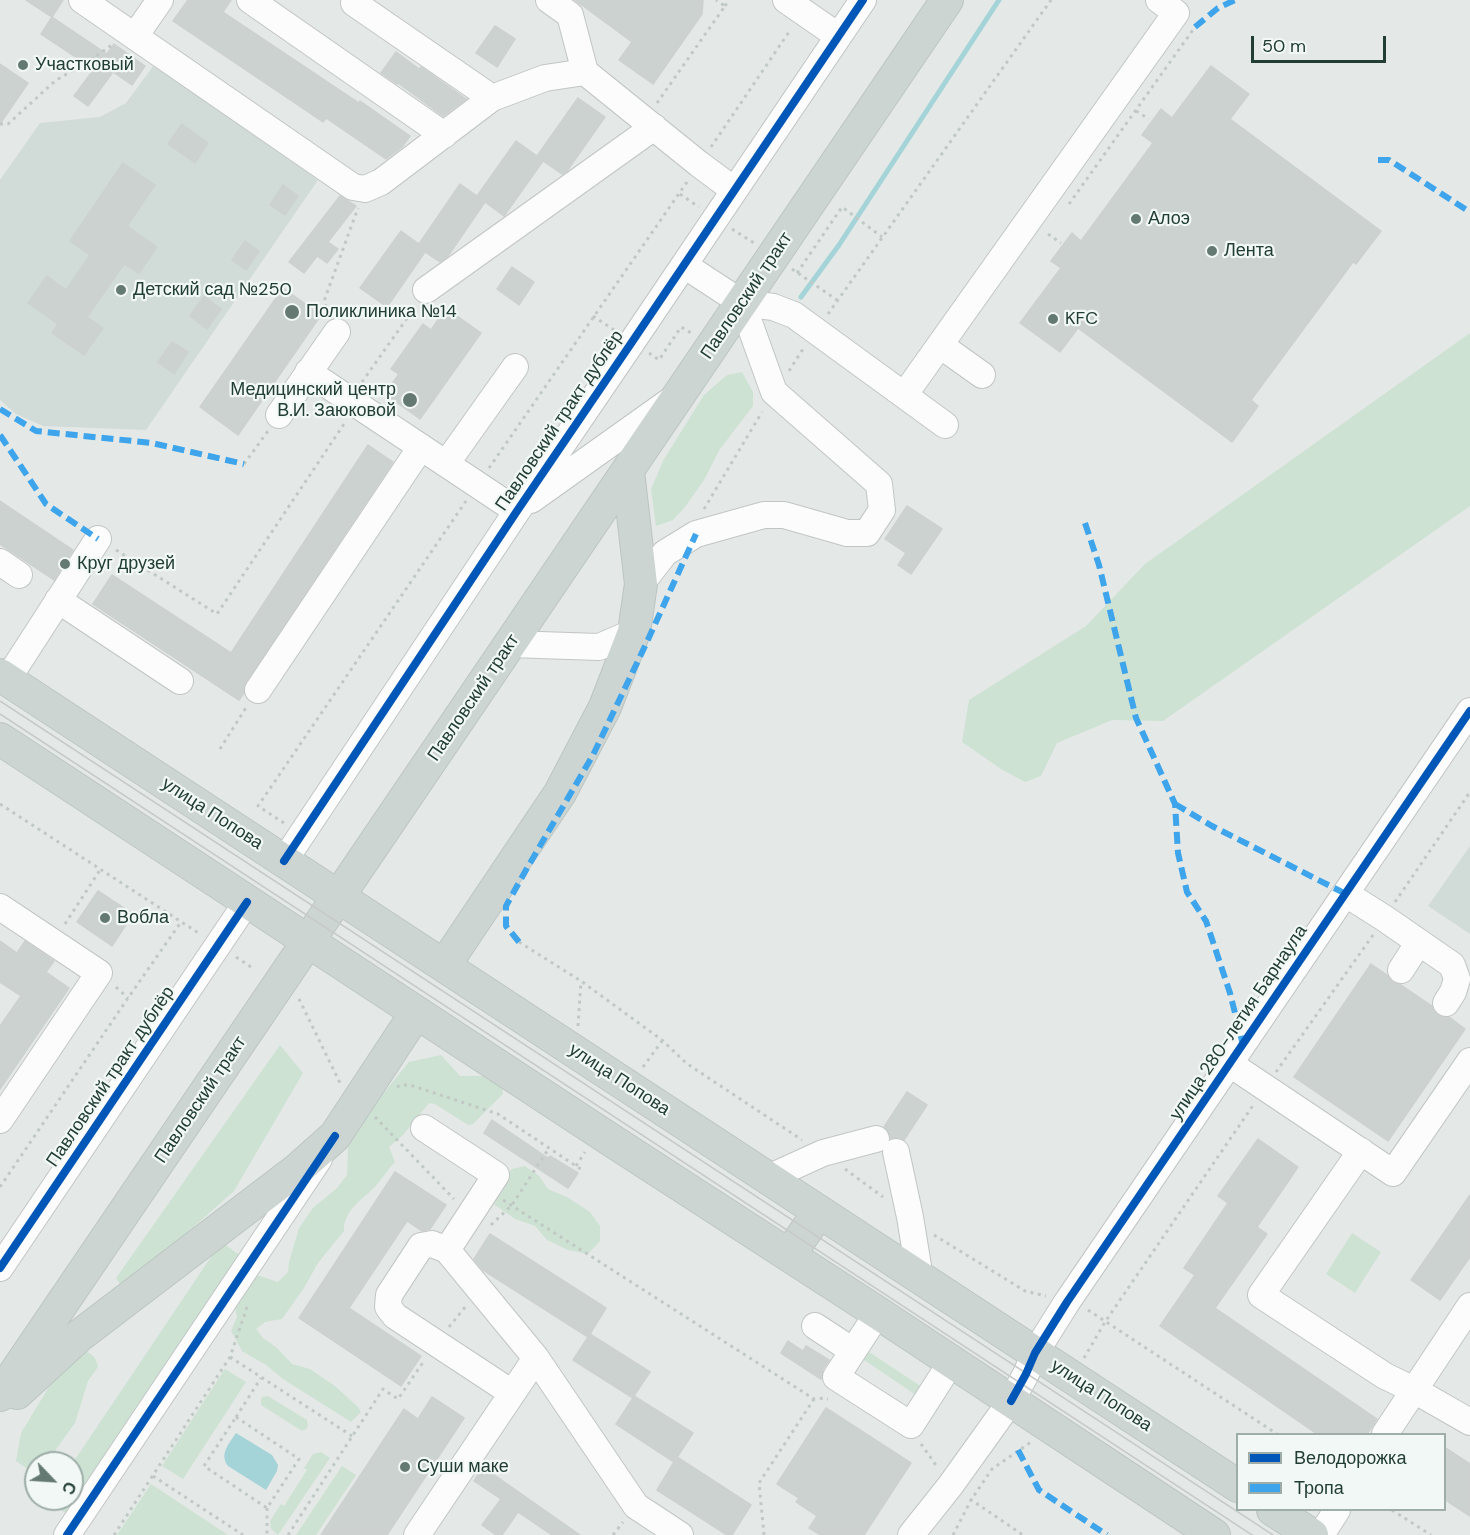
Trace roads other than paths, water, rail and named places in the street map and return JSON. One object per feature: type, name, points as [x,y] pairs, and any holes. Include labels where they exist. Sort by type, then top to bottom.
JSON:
[{"type":"main road","name":"Павловский тракт","points":[[0,1395],[947,0]]},
{"type":"main road","points":[[444,966],[560,793],[605,707],[634,632],[641,584],[628,471]]},
{"type":"main road","name":"улица Попова","points":[[4,677],[1236,1485]]},
{"type":"main road","points":[[0,739],[878,1312],[1214,1535]]},
{"type":"main road","points":[[0,1411],[79,1336],[298,1169],[334,1136],[416,1012]]},
{"type":"main road","points":[[789,1255],[819,1212]]},
{"type":"main road","points":[[1277,1511],[1312,1535]]},
{"type":"street","points":[[82,0],[353,187],[365,189],[381,182],[492,98],[545,78],[585,72]]},
{"type":"street","points":[[133,34],[159,0]]},
{"type":"street","points":[[250,0],[444,135]]},
{"type":"street","points":[[549,0],[570,15],[585,72],[734,190]]},
{"type":"street","name":"Павловский тракт дублёр","points":[[284,861],[517,511],[863,0]]},
{"type":"street","points":[[905,394],[1176,13],[1159,0]]},
{"type":"street","points":[[354,3],[492,98]]},
{"type":"street","points":[[795,6],[838,36]]},
{"type":"street","points":[[426,291],[650,123]]},
{"type":"street","points":[[684,265],[742,303],[773,307],[794,315],[945,424]]},
{"type":"street","points":[[641,584],[665,553],[696,534],[764,515],[784,515],[846,533],[867,533],[882,510],[879,484],[774,392],[742,303]]},
{"type":"street","points":[[279,415],[337,332]]},
{"type":"street","points":[[940,345],[982,375]]},
{"type":"street","points":[[446,464],[515,367]]},
{"type":"street","points":[[308,372],[517,511],[680,394]]},
{"type":"street","points":[[258,690],[421,447]]},
{"type":"street","points":[[4,677],[98,539]]},
{"type":"street","points":[[58,600],[180,681]]},
{"type":"street","points":[[510,644],[599,647],[634,632]]},
{"type":"street","name":"улица 280-летия Барнаула","points":[[911,1535],[950,1486],[1011,1401],[1035,1353],[1067,1302],[1470,711]]},
{"type":"street","points":[[1346,894],[1452,965],[1457,979],[1446,1003]]},
{"type":"street","name":"Павловский тракт дублёр","points":[[0,1268],[248,902]]},
{"type":"street","points":[[0,907],[99,973],[0,1120]]},
{"type":"street","points":[[1401,970],[1419,942]]},
{"type":"street","points":[[1230,1064],[1393,1173],[1470,1061]]},
{"type":"street","points":[[424,1128],[496,1175],[487,1189],[478,1224],[447,1250]]},
{"type":"street","points":[[67,1535],[334,1136]]},
{"type":"street","points":[[768,1178],[823,1153],[886,1146],[910,1217],[920,1278]]},
{"type":"street","points":[[1361,1151],[1261,1294],[1385,1376],[1470,1422]]},
{"type":"street","points":[[512,1393],[395,1316],[388,1307],[389,1295],[421,1246],[432,1244],[447,1250],[536,1358],[636,1506],[680,1535]]},
{"type":"street","points":[[1386,1433],[1470,1306]]},
{"type":"street","points":[[878,1312],[836,1377],[911,1425],[952,1361]]},
{"type":"street","points":[[815,1326],[853,1351]]},
{"type":"street","points":[[417,1535],[536,1358]]},
{"type":"street","points":[[1321,1535],[1336,1511]]},
{"type":"water","points":[[236,1433],[272,1455],[278,1465],[266,1490],[225,1462],[226,1449]]},
{"type":"waterway","points":[[801,297],[839,245],[999,0]]},
{"type":"tram line","points":[[0,701],[1236,1511]]},
{"type":"tram line","points":[[0,714],[1252,1535]]},
{"type":"tram line","points":[[1236,1511],[1273,1535]]},
{"type":"place","name":"Участковый","points":[[23,65]]},
{"type":"place","name":"Алоэ","points":[[1136,219]]},
{"type":"place","name":"Лента","points":[[1212,251]]},
{"type":"place","name":"Детский сад №250","points":[[121,290]]},
{"type":"place","name":"Поликлиника №14","points":[[292,312]]},
{"type":"place","name":"KFC","points":[[1053,319]]},
{"type":"place","name":"Медицинский центр В.И. Заюковой","points":[[410,400]]},
{"type":"place","name":"Круг друзей","points":[[65,564]]},
{"type":"place","name":"Вобла","points":[[105,918]]},
{"type":"place","name":"Суши маке","points":[[405,1467]]}]
